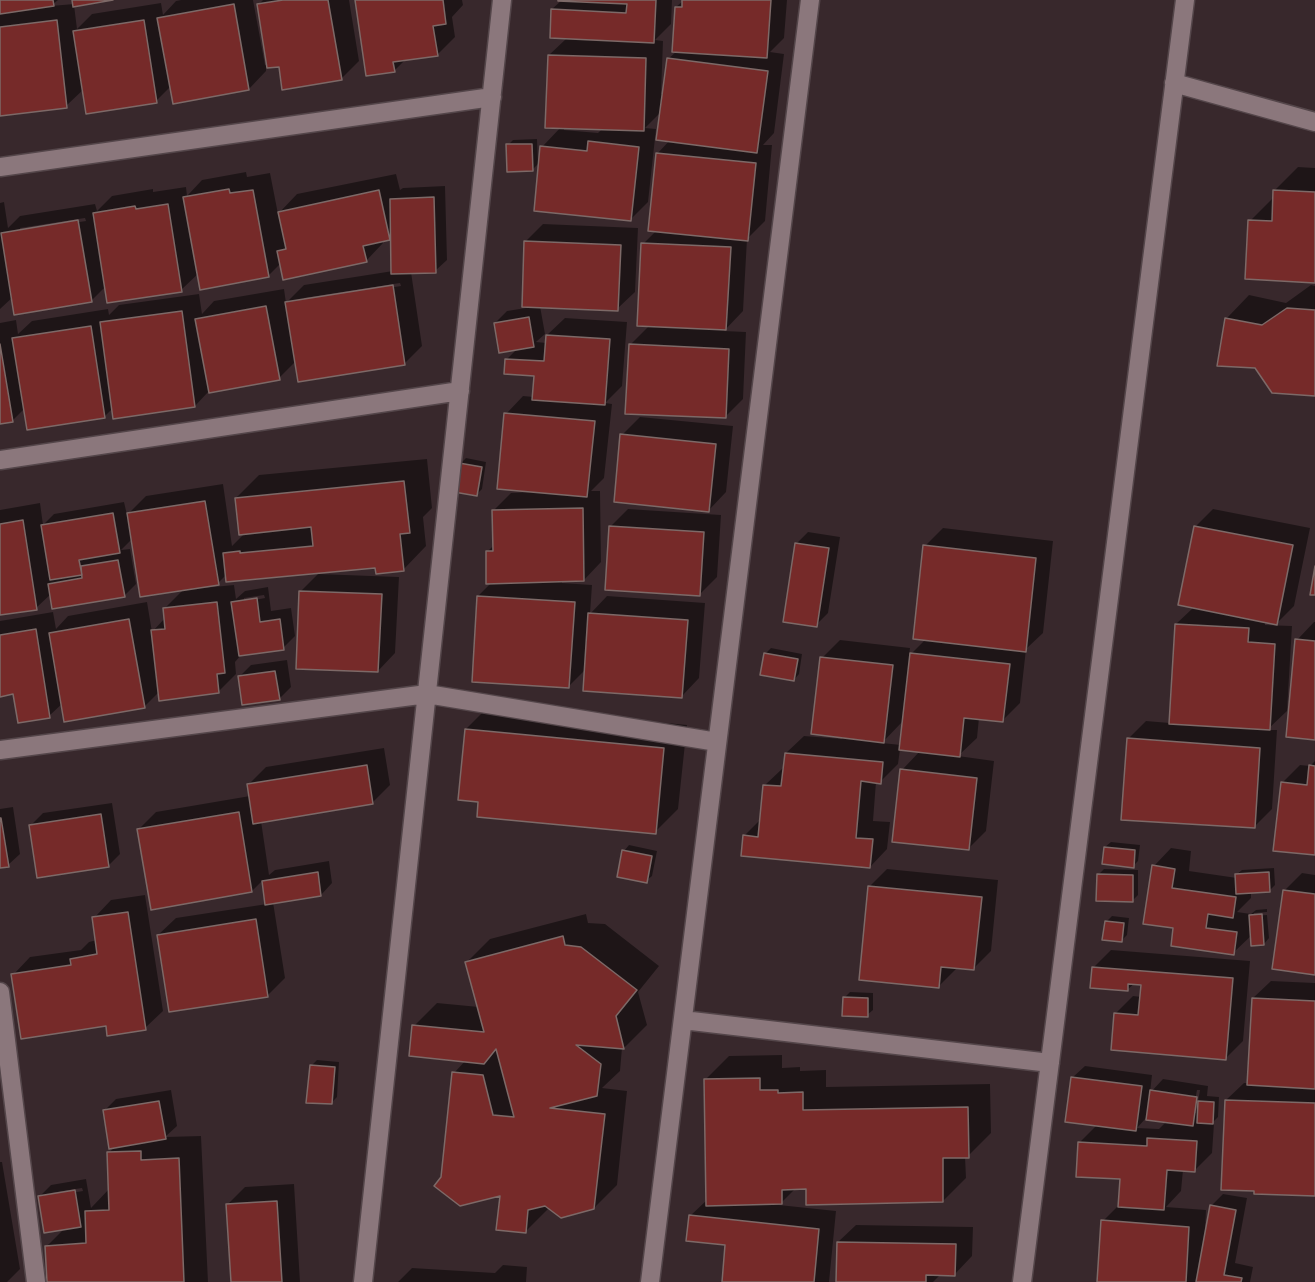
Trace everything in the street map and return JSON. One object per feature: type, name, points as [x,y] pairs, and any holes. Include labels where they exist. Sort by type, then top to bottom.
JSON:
[{"type":"street","points":[[363,1282],[502,0]]},
{"type":"street","points":[[650,1282],[810,0]]},
{"type":"street","points":[[1022,1282],[1185,0]]},
{"type":"street","points":[[1174,83],[1315,122]]},
{"type":"street","points":[[0,167],[492,97]]},
{"type":"street","points":[[0,460],[460,391]]},
{"type":"street","points":[[0,750],[427,694],[717,742]]},
{"type":"street","points":[[0,992],[36,1282]]},
{"type":"street","points":[[683,1020],[1050,1063]]},
{"type":"building","points":[[0,0],[53,0],[54,6],[0,14]]},
{"type":"building","points":[[72,0],[113,0],[73,7]]},
{"type":"building","points":[[283,0],[328,0],[342,80],[282,90],[279,67],[267,68],[257,4]]},
{"type":"building","points":[[355,0],[443,0],[446,24],[433,26],[438,56],[393,62],[395,72],[366,76]]},
{"type":"building","points":[[558,0],[656,0],[654,43],[550,38],[551,9],[626,13],[627,4]]},
{"type":"building","points":[[682,0],[771,0],[767,58],[672,52],[675,7],[682,7]]},
{"type":"building","points":[[234,4],[249,90],[173,104],[157,18]]},
{"type":"building","points":[[57,20],[67,108],[0,116],[0,27]]},
{"type":"building","points":[[144,20],[157,103],[86,114],[73,31]]},
{"type":"building","points":[[548,55],[646,58],[644,131],[545,128]]},
{"type":"building","points":[[667,58],[768,71],[757,153],[656,140]]},
{"type":"building","points":[[588,141],[639,147],[631,221],[534,211],[540,146],[587,151]]},
{"type":"building","points":[[506,144],[532,144],[533,171],[507,172]]},
{"type":"building","points":[[656,153],[756,163],[748,241],[648,231]]},
{"type":"building","points":[[229,189],[230,193],[253,190],[269,277],[200,290],[183,197]]},
{"type":"building","points":[[379,190],[390,240],[363,246],[367,262],[283,280],[277,251],[286,249],[278,212]]},
{"type":"building","points":[[1273,190],[1315,192],[1315,283],[1245,279],[1248,220],[1272,221]]},
{"type":"building","points":[[434,197],[436,273],[391,274],[390,199]]},
{"type":"building","points":[[168,204],[182,292],[107,303],[93,213],[135,206],[136,209]]},
{"type":"building","points":[[78,220],[92,302],[14,315],[1,233]]},
{"type":"building","points":[[524,241],[621,245],[618,311],[522,307]]},
{"type":"building","points":[[641,243],[731,247],[726,330],[637,326]]},
{"type":"building","points":[[393,285],[405,365],[298,382],[285,302]]},
{"type":"building","points":[[266,306],[280,380],[209,393],[195,319]]},
{"type":"building","points":[[1287,308],[1315,310],[1315,396],[1272,393],[1255,368],[1217,366],[1225,318],[1262,325]]},
{"type":"building","points":[[182,311],[195,407],[113,419],[100,322]]},
{"type":"building","points":[[529,317],[534,347],[499,353],[494,323]]},
{"type":"building","points":[[91,326],[105,418],[27,430],[12,338]]},
{"type":"building","points":[[546,335],[610,339],[605,405],[532,400],[534,376],[504,374],[505,359],[544,361]]},
{"type":"building","points":[[0,344],[13,422],[0,424]]},
{"type":"building","points":[[629,344],[729,349],[726,418],[625,414]]},
{"type":"building","points":[[504,413],[595,421],[587,497],[497,489]]},
{"type":"building","points":[[620,434],[716,444],[709,512],[614,502]]},
{"type":"building","points":[[459,463],[482,467],[477,496],[454,492]]},
{"type":"building","points":[[404,481],[410,533],[400,534],[404,571],[376,574],[375,568],[226,582],[223,553],[313,546],[311,527],[239,535],[235,498]]},
{"type":"building","points":[[205,501],[219,585],[140,597],[127,513]]},
{"type":"building","points":[[583,508],[584,581],[486,584],[486,551],[493,551],[492,510]]},
{"type":"building","points":[[113,513],[120,553],[79,560],[82,575],[50,580],[41,525]]},
{"type":"building","points":[[23,520],[37,610],[0,615],[0,524]]},
{"type":"building","points":[[609,526],[704,532],[700,596],[605,590]]},
{"type":"building","points":[[1194,526],[1293,545],[1277,625],[1178,605]]},
{"type":"building","points":[[795,543],[829,548],[817,627],[783,622]]},
{"type":"building","points":[[923,545],[1036,558],[1026,652],[913,639]]},
{"type":"building","points":[[118,560],[125,597],[52,609],[48,584],[82,578],[81,566]]},
{"type":"building","points":[[1315,566],[1315,595],[1310,595]]},
{"type":"building","points":[[299,591],[382,594],[378,672],[296,669]]},
{"type":"building","points":[[477,596],[575,602],[569,688],[472,682]]},
{"type":"building","points":[[257,598],[260,622],[280,619],[284,650],[239,656],[231,602]]},
{"type":"building","points":[[217,602],[225,673],[217,674],[219,693],[159,701],[151,630],[165,629],[163,608]]},
{"type":"building","points":[[588,613],[688,620],[682,698],[583,691]]},
{"type":"building","points":[[129,619],[145,708],[64,722],[49,633]]},
{"type":"building","points":[[1175,624],[1249,628],[1248,642],[1275,644],[1270,730],[1169,724]]},
{"type":"building","points":[[36,629],[50,718],[18,723],[13,694],[0,697],[0,635]]},
{"type":"building","points":[[1295,639],[1315,641],[1315,740],[1286,737]]},
{"type":"building","points":[[764,653],[798,659],[794,681],[760,675]]},
{"type":"building","points":[[910,653],[1010,664],[1003,722],[964,718],[960,757],[899,750]]},
{"type":"building","points":[[820,657],[893,665],[884,743],[811,734]]},
{"type":"building","points":[[275,671],[280,700],[242,705],[238,676]]},
{"type":"building","points":[[465,729],[664,748],[656,834],[477,817],[478,802],[458,800]]},
{"type":"building","points":[[1127,738],[1260,748],[1255,828],[1121,820]]},
{"type":"building","points":[[785,753],[883,762],[881,784],[861,781],[856,838],[873,839],[870,868],[741,856],[743,835],[758,837],[763,785],[781,786]]},
{"type":"building","points":[[367,765],[373,804],[253,824],[247,784]]},
{"type":"building","points":[[1309,765],[1315,766],[1315,855],[1273,851],[1281,782],[1307,785]]},
{"type":"building","points":[[900,769],[977,778],[969,850],[892,842]]},
{"type":"building","points":[[239,812],[252,892],[151,910],[137,829]]},
{"type":"building","points":[[101,814],[109,867],[37,878],[29,825]]},
{"type":"building","points":[[0,818],[9,867],[0,868]]},
{"type":"building","points":[[1104,847],[1135,850],[1134,868],[1102,864]]},
{"type":"building","points":[[622,850],[652,856],[647,883],[617,877]]},
{"type":"building","points":[[1152,865],[1175,869],[1172,888],[1236,897],[1233,918],[1208,914],[1206,928],[1237,932],[1234,955],[1171,946],[1173,928],[1143,924]]},
{"type":"building","points":[[318,872],[321,896],[265,905],[262,881]]},
{"type":"building","points":[[1269,872],[1270,892],[1236,894],[1235,874]]},
{"type":"building","points":[[1097,874],[1133,875],[1133,902],[1096,901]]},
{"type":"building","points":[[868,886],[982,897],[974,970],[941,967],[939,988],[859,980]]},
{"type":"building","points":[[1283,890],[1315,894],[1315,975],[1272,969]]},
{"type":"building","points":[[128,912],[146,1030],[107,1036],[106,1026],[21,1039],[11,974],[71,965],[70,959],[97,954],[92,917]]},
{"type":"building","points":[[1262,914],[1264,945],[1251,946],[1249,915]]},
{"type":"building","points":[[256,919],[268,997],[169,1012],[157,935]]},
{"type":"building","points":[[1105,921],[1124,923],[1122,942],[1102,940]]},
{"type":"building","points":[[563,936],[565,945],[581,947],[637,990],[616,1016],[624,1049],[576,1045],[601,1064],[597,1096],[550,1108],[605,1114],[594,1209],[561,1218],[545,1206],[528,1210],[526,1233],[496,1230],[500,1196],[460,1206],[434,1186],[441,1177],[452,1072],[483,1075],[493,1115],[514,1117],[496,1049],[484,1064],[409,1056],[412,1025],[484,1032],[465,962]]},
{"type":"building","points":[[1092,967],[1233,978],[1226,1060],[1111,1050],[1114,1013],[1138,1015],[1141,985],[1128,984],[1128,991],[1090,988]]},
{"type":"building","points":[[843,997],[868,998],[868,1017],[842,1016]]},
{"type":"building","points":[[1252,998],[1315,1001],[1315,1089],[1247,1085]]},
{"type":"building","points":[[310,1065],[335,1067],[332,1104],[306,1103]]},
{"type":"building","points":[[1071,1077],[1142,1086],[1136,1131],[1065,1122]]},
{"type":"building","points":[[760,1078],[760,1090],[778,1090],[778,1093],[803,1092],[803,1110],[968,1107],[969,1158],[943,1158],[943,1202],[806,1205],[806,1189],[782,1190],[782,1204],[706,1206],[704,1079]]},
{"type":"building","points":[[1150,1090],[1197,1097],[1193,1126],[1146,1120]]},
{"type":"building","points":[[1225,1100],[1315,1103],[1315,1196],[1254,1194],[1254,1191],[1221,1190]]},
{"type":"building","points":[[159,1101],[166,1139],[109,1149],[103,1110]]},
{"type":"building","points":[[1198,1101],[1214,1102],[1213,1124],[1197,1123]]},
{"type":"building","points":[[1147,1138],[1197,1141],[1195,1172],[1167,1170],[1164,1210],[1118,1207],[1120,1179],[1076,1177],[1078,1142],[1147,1146]]},
{"type":"building","points":[[141,1151],[141,1160],[179,1158],[184,1282],[47,1282],[45,1246],[86,1243],[85,1211],[109,1210],[107,1152]]},
{"type":"building","points":[[75,1190],[81,1227],[44,1233],[38,1196]]},
{"type":"building","points":[[277,1201],[282,1282],[231,1282],[226,1204]]},
{"type":"building","points":[[1210,1205],[1236,1210],[1224,1275],[1242,1278],[1241,1282],[1196,1282]]},
{"type":"building","points":[[689,1215],[819,1229],[814,1282],[722,1282],[725,1245],[686,1241]]},
{"type":"building","points":[[1101,1220],[1189,1227],[1186,1282],[1097,1282]]},
{"type":"building","points":[[837,1242],[956,1244],[955,1276],[926,1275],[926,1282],[836,1282]]}]
